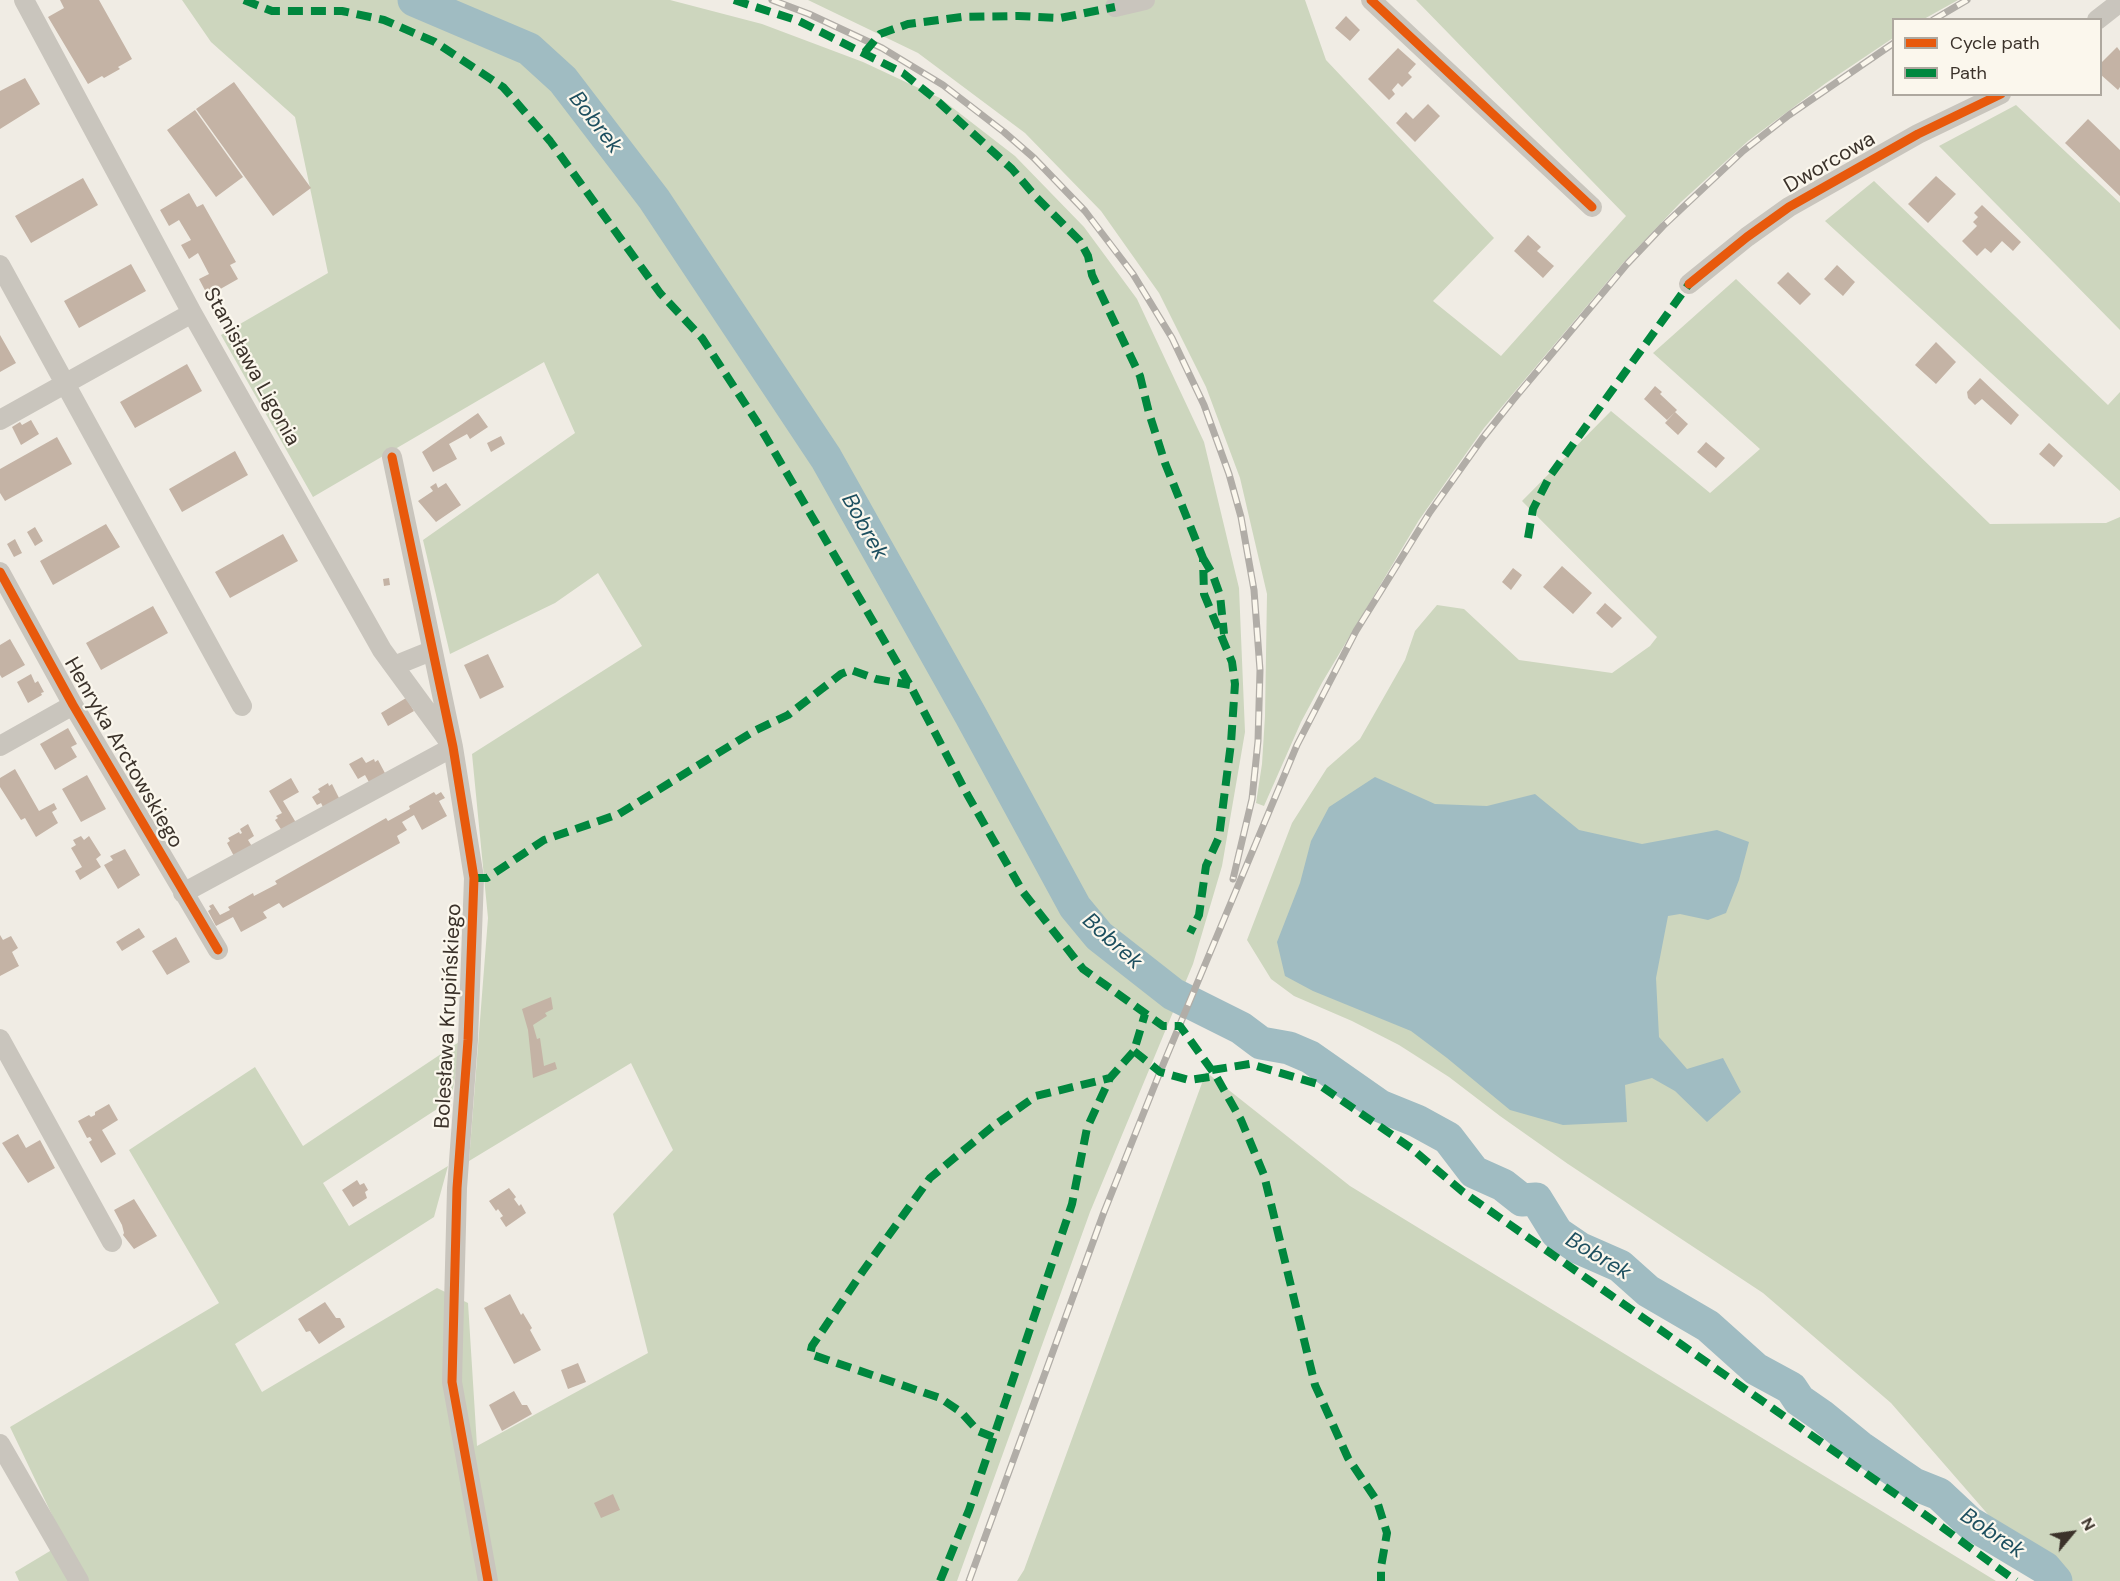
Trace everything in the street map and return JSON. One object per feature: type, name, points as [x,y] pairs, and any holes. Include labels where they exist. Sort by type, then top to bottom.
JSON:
[{"type":"street","name":"Stanisława Ligonia","points":[[24,0],[192,313],[382,650],[453,747]]},
{"type":"street","points":[[1115,7],[1145,0]]},
{"type":"street","points":[[1371,0],[1592,207]]},
{"type":"street","points":[[2100,18],[2120,2]]},
{"type":"street","name":"Dworcowa","points":[[1689,284],[1747,237],[1789,207],[1918,134],[1997,96]]},
{"type":"street","points":[[0,265],[242,706]]},
{"type":"street","points":[[0,420],[192,313]]},
{"type":"street","name":"Bolesława Krupińskiego","points":[[392,457],[453,747],[474,878],[468,1040],[457,1188],[452,1382],[488,1581]]},
{"type":"street","name":"Henryka Arctowskiego","points":[[0,572],[73,705],[218,950]]},
{"type":"street","points":[[394,666],[431,651]]},
{"type":"street","points":[[0,746],[73,705]]},
{"type":"street","points":[[183,893],[453,747]]},
{"type":"street","points":[[0,1039],[112,1242]]},
{"type":"street","points":[[0,1444],[79,1581]]},
{"type":"green space","points":[[182,0],[670,0],[762,24],[863,62],[940,98],[1015,156],[1084,227],[1137,299],[1204,442],[1239,588],[1245,732],[1222,866],[1193,964],[1090,1212],[957,1581],[19,1581],[15,1572],[65,1542],[10,1427],[219,1303],[129,1150],[255,1067],[303,1146],[462,1040],[451,1100],[323,1183],[349,1226],[448,1166],[434,1217],[235,1344],[262,1392],[437,1288],[468,1303],[477,1446],[648,1353],[613,1214],[673,1150],[631,1063],[469,1161],[488,918],[472,754],[642,646],[598,573],[555,603],[450,654],[423,540],[575,433],[544,362],[313,497],[221,335],[328,273],[295,117],[211,42]]},
{"type":"green space","points":[[808,0],[1305,0],[1326,60],[1494,238],[1433,301],[1501,356],[1626,216],[1416,0],[1958,0],[1926,18],[1892,18],[1892,39],[1826,83],[1748,141],[1681,202],[1623,263],[1484,428],[1419,520],[1323,681],[1301,722],[1264,806],[1256,803],[1262,764],[1265,716],[1267,594],[1240,478],[1206,387],[1159,293],[1101,211],[1025,133],[918,53]]},
{"type":"green space","points":[[2016,105],[2120,203],[2120,330],[1939,146]]},
{"type":"green space","points":[[1874,181],[2108,405],[2120,392],[2120,491],[1825,221]]},
{"type":"green space","points":[[1736,279],[1990,524],[2106,523],[2120,517],[2120,1581],[2071,1581],[2005,1534],[1891,1403],[1763,1293],[1568,1164],[1449,1077],[1399,1045],[1352,1021],[1294,996],[1271,979],[1247,940],[1292,823],[1327,768],[1360,739],[1405,660],[1415,631],[1437,605],[1464,609],[1519,660],[1612,673],[1650,646],[1657,637],[1522,501],[1611,411],[1710,493],[1760,449],[1653,353]]},
{"type":"green space","points":[[1206,1072],[1350,1186],[1996,1581],[1017,1581],[1024,1570]]},
{"type":"water","points":[[1375,777],[1435,804],[1487,806],[1535,794],[1579,830],[1642,844],[1717,830],[1749,842],[1739,880],[1726,913],[1708,920],[1680,914],[1668,916],[1656,978],[1659,1037],[1687,1069],[1723,1058],[1741,1092],[1707,1122],[1675,1091],[1652,1078],[1625,1085],[1627,1122],[1563,1125],[1510,1110],[1411,1031],[1313,991],[1285,976],[1277,942],[1300,883],[1311,841],[1329,807]]},
{"type":"building","points":[[60,0],[99,0],[132,59],[118,67],[120,69],[88,84],[48,17],[64,8]]},
{"type":"building","points":[[1346,16],[1360,30],[1350,41],[1335,28]]},
{"type":"building","points":[[2117,47],[2120,51],[2120,87],[2118,90],[2102,76],[2102,62]]},
{"type":"building","points":[[1398,48],[1416,64],[1408,73],[1412,77],[1402,87],[1398,83],[1392,90],[1395,94],[1389,100],[1368,79]]},
{"type":"building","points":[[25,78],[40,104],[0,129],[0,91]]},
{"type":"building","points":[[234,82],[311,188],[273,216],[196,109]]},
{"type":"building","points":[[1428,104],[1440,116],[1415,142],[1396,123],[1406,112],[1413,119]]},
{"type":"building","points":[[195,110],[243,177],[216,197],[167,130]]},
{"type":"building","points":[[2088,119],[2120,150],[2120,196],[2065,143]]},
{"type":"building","points":[[1936,176],[1956,194],[1928,223],[1908,204]]},
{"type":"building","points":[[83,178],[98,205],[31,243],[15,216]]},
{"type":"building","points":[[189,193],[197,207],[203,204],[236,262],[230,265],[238,279],[208,296],[199,279],[209,274],[198,253],[189,259],[181,245],[191,240],[179,220],[169,226],[160,210]]},
{"type":"building","points":[[1982,205],[2021,242],[2013,251],[2002,241],[1991,253],[1985,248],[1977,256],[1962,241],[1977,226],[1973,222],[1978,217],[1974,213]]},
{"type":"building","points":[[1528,235],[1541,247],[1537,251],[1554,266],[1543,278],[1514,251]]},
{"type":"building","points":[[131,264],[146,291],[79,328],[64,301]]},
{"type":"building","points":[[1837,265],[1855,282],[1843,296],[1824,279]]},
{"type":"building","points":[[1788,272],[1811,294],[1800,305],[1777,283]]},
{"type":"building","points":[[0,335],[16,363],[0,372]]},
{"type":"building","points":[[1936,342],[1956,362],[1936,384],[1915,365]]},
{"type":"building","points":[[187,364],[202,391],[135,428],[120,402]]},
{"type":"building","points":[[1980,378],[2019,415],[2011,425],[1982,399],[1975,405],[1968,398],[1967,392]]},
{"type":"building","points":[[1655,386],[1677,410],[1667,420],[1644,399]]},
{"type":"building","points":[[1675,412],[1688,424],[1678,435],[1665,423]]},
{"type":"building","points":[[478,413],[488,427],[470,439],[467,434],[449,444],[457,459],[433,472],[422,452]]},
{"type":"building","points":[[31,420],[39,434],[21,445],[12,427],[20,422],[22,425]]},
{"type":"building","points":[[501,436],[505,444],[491,452],[487,443]]},
{"type":"building","points":[[57,437],[72,464],[5,501],[0,493],[0,469]]},
{"type":"building","points":[[1706,442],[1725,458],[1716,468],[1697,452]]},
{"type":"building","points":[[2049,443],[2063,456],[2054,467],[2039,454]]},
{"type":"building","points":[[235,451],[248,475],[182,512],[169,489]]},
{"type":"building","points":[[436,483],[438,488],[446,483],[461,505],[436,522],[418,501],[433,491],[430,487]]},
{"type":"building","points":[[106,524],[120,547],[53,585],[40,561]]},
{"type":"building","points":[[35,527],[43,541],[35,546],[27,532]]},
{"type":"building","points":[[283,534],[298,561],[230,598],[215,572]]},
{"type":"building","points":[[15,539],[22,553],[14,557],[7,544]]},
{"type":"building","points":[[1562,566],[1592,593],[1573,614],[1543,587]]},
{"type":"building","points":[[1513,568],[1522,575],[1511,590],[1502,582]]},
{"type":"building","points":[[389,578],[390,585],[384,586],[383,579]]},
{"type":"building","points":[[1605,603],[1622,618],[1612,628],[1596,613]]},
{"type":"building","points":[[153,606],[168,633],[101,670],[86,643]]},
{"type":"building","points":[[10,639],[25,665],[2,678],[0,675],[0,645]]},
{"type":"building","points":[[488,654],[504,687],[480,699],[464,665]]},
{"type":"building","points":[[31,674],[35,683],[38,681],[44,692],[28,703],[17,682]]},
{"type":"building","points":[[406,698],[414,711],[388,726],[381,713]]},
{"type":"building","points":[[68,728],[77,744],[71,747],[77,757],[55,770],[40,744]]},
{"type":"building","points":[[362,757],[366,763],[374,759],[375,762],[378,760],[386,775],[370,784],[365,775],[358,779],[349,764]]},
{"type":"building","points":[[15,769],[39,811],[54,803],[57,809],[52,812],[58,823],[36,837],[25,818],[21,820],[0,787],[0,778]]},
{"type":"building","points":[[87,775],[106,809],[81,822],[62,789]]},
{"type":"building","points":[[291,778],[299,792],[283,801],[298,826],[284,834],[275,820],[278,818],[276,816],[282,813],[269,791]]},
{"type":"building","points":[[328,783],[329,786],[332,784],[340,800],[324,809],[321,803],[317,805],[312,797],[320,792],[318,789]]},
{"type":"building","points":[[434,792],[436,795],[441,792],[445,798],[439,801],[447,816],[422,830],[414,815],[402,822],[407,830],[397,836],[400,843],[283,908],[279,903],[263,912],[267,918],[241,932],[233,917],[216,926],[208,911],[211,909],[209,906],[213,904],[220,915],[230,910],[228,907],[253,893],[254,896],[277,884],[275,881],[386,818],[388,821],[410,809],[409,806]]},
{"type":"building","points":[[248,824],[254,836],[248,840],[253,848],[235,858],[227,843],[230,841],[228,838],[239,832],[242,833],[240,829]]},
{"type":"building","points":[[81,836],[84,840],[89,836],[101,855],[96,859],[101,867],[80,880],[75,871],[82,867],[71,848],[76,845],[73,840]]},
{"type":"building","points":[[125,849],[140,875],[118,889],[104,865],[113,860],[110,856]]},
{"type":"building","points":[[139,928],[145,937],[122,951],[116,942]]},
{"type":"building","points":[[0,935],[3,940],[11,936],[18,948],[12,952],[19,966],[0,976]]},
{"type":"building","points":[[176,937],[190,962],[167,975],[152,951]]},
{"type":"building","points":[[551,997],[553,1009],[545,1013],[547,1016],[533,1025],[537,1039],[540,1038],[544,1066],[555,1062],[557,1069],[533,1078],[528,1030],[522,1009]]},
{"type":"building","points":[[109,1104],[118,1120],[102,1130],[116,1154],[101,1163],[89,1142],[92,1140],[90,1137],[87,1138],[78,1121],[89,1115],[91,1117],[95,1115],[95,1112]]},
{"type":"building","points":[[18,1134],[26,1148],[40,1140],[55,1168],[28,1183],[2,1143]]},
{"type":"building","points":[[357,1180],[360,1185],[364,1183],[368,1190],[365,1192],[367,1198],[353,1207],[342,1190]]},
{"type":"building","points":[[509,1188],[516,1197],[514,1199],[519,1206],[521,1204],[526,1213],[506,1227],[500,1218],[503,1216],[489,1201]]},
{"type":"building","points":[[134,1199],[157,1236],[134,1249],[123,1235],[122,1225],[114,1210]]},
{"type":"building","points":[[510,1294],[521,1315],[523,1313],[532,1328],[530,1330],[541,1350],[514,1364],[484,1308]]},
{"type":"building","points":[[325,1302],[345,1327],[319,1344],[310,1331],[306,1332],[298,1319]]},
{"type":"building","points":[[578,1363],[586,1382],[568,1389],[561,1370]]},
{"type":"building","points":[[514,1391],[522,1405],[527,1405],[532,1414],[502,1431],[489,1405]]},
{"type":"building","points":[[613,1494],[620,1510],[601,1518],[594,1503]]},
{"type":"waterway","name":"Bobrek","points":[[414,0],[529,49],[563,80],[654,199],[826,458],[1075,907],[1099,936],[1173,994],[1241,1028],[1261,1043],[1289,1048],[1310,1057],[1380,1106],[1417,1121],[1448,1138],[1474,1172],[1503,1185],[1522,1200],[1536,1199],[1557,1233],[1579,1248],[1620,1266],[1648,1291],[1708,1326],[1756,1369],[1791,1388],[1799,1400],[1860,1447],[1914,1484],[1939,1494],[1970,1523],[2045,1568],[2056,1581]]},
{"type":"railway","points":[[772,0],[809,14],[882,48],[943,85],[1004,132],[1034,158],[1085,211],[1133,274],[1172,338],[1204,405],[1229,474],[1241,517],[1254,590],[1260,670],[1258,741],[1252,799],[1233,879]]},
{"type":"railway","points":[[1936,18],[1967,0]]},
{"type":"railway","points":[[969,1581],[1104,1212],[1160,1072],[1297,745],[1356,631],[1430,512],[1482,439],[1627,264],[1663,226],[1743,151],[1789,115],[1892,44]]},
{"type":"marked path","points":[[244,0],[272,11],[342,11],[384,20],[435,42],[503,87],[550,141],[660,293],[702,338],[757,422],[910,685],[967,794],[1023,892],[1083,969],[1163,1026],[1180,1026],[1216,1076],[1241,1120],[1264,1175],[1315,1385],[1348,1458],[1377,1501],[1387,1533],[1381,1581]]},
{"type":"marked path","points":[[734,0],[799,21],[903,73],[1012,169],[1080,241],[1088,256],[1092,275],[1140,376],[1165,463],[1203,558],[1204,594],[1232,662],[1235,684],[1231,743],[1219,837],[1206,866],[1199,915],[1190,933]]},
{"type":"marked path","points":[[865,52],[880,34],[908,24],[962,17],[1060,18],[1115,7]]},
{"type":"marked path","points":[[1528,538],[1533,509],[1550,476],[1689,284]]},
{"type":"marked path","points":[[1203,558],[1212,573],[1220,595],[1224,634]]},
{"type":"marked path","points":[[474,878],[487,878],[544,840],[619,814],[754,731],[788,715],[841,674],[851,670],[876,679],[910,685]]},
{"type":"marked path","points":[[940,1581],[969,1510],[1072,1204],[1087,1128],[1110,1078],[1134,1051],[1145,1014]]},
{"type":"marked path","points":[[1134,1051],[1160,1072],[1189,1080],[1216,1076]]},
{"type":"marked path","points":[[1212,1070],[1250,1064],[1318,1084],[1411,1148],[1463,1192],[1924,1514],[2016,1581]]},
{"type":"marked path","points":[[993,1437],[978,1431],[961,1412],[940,1398],[810,1354],[812,1346],[930,1178],[992,1127],[1036,1096],[1110,1078]]},
{"type":"cycle path","points":[[1371,0],[1592,207]]},
{"type":"cycle path","points":[[1689,284],[1747,237],[1789,207],[1918,134],[1997,96]]},
{"type":"cycle path","points":[[392,457],[453,747],[474,878],[468,1040],[457,1188],[452,1382],[488,1581]]},
{"type":"cycle path","points":[[0,572],[73,705],[218,950]]}]
